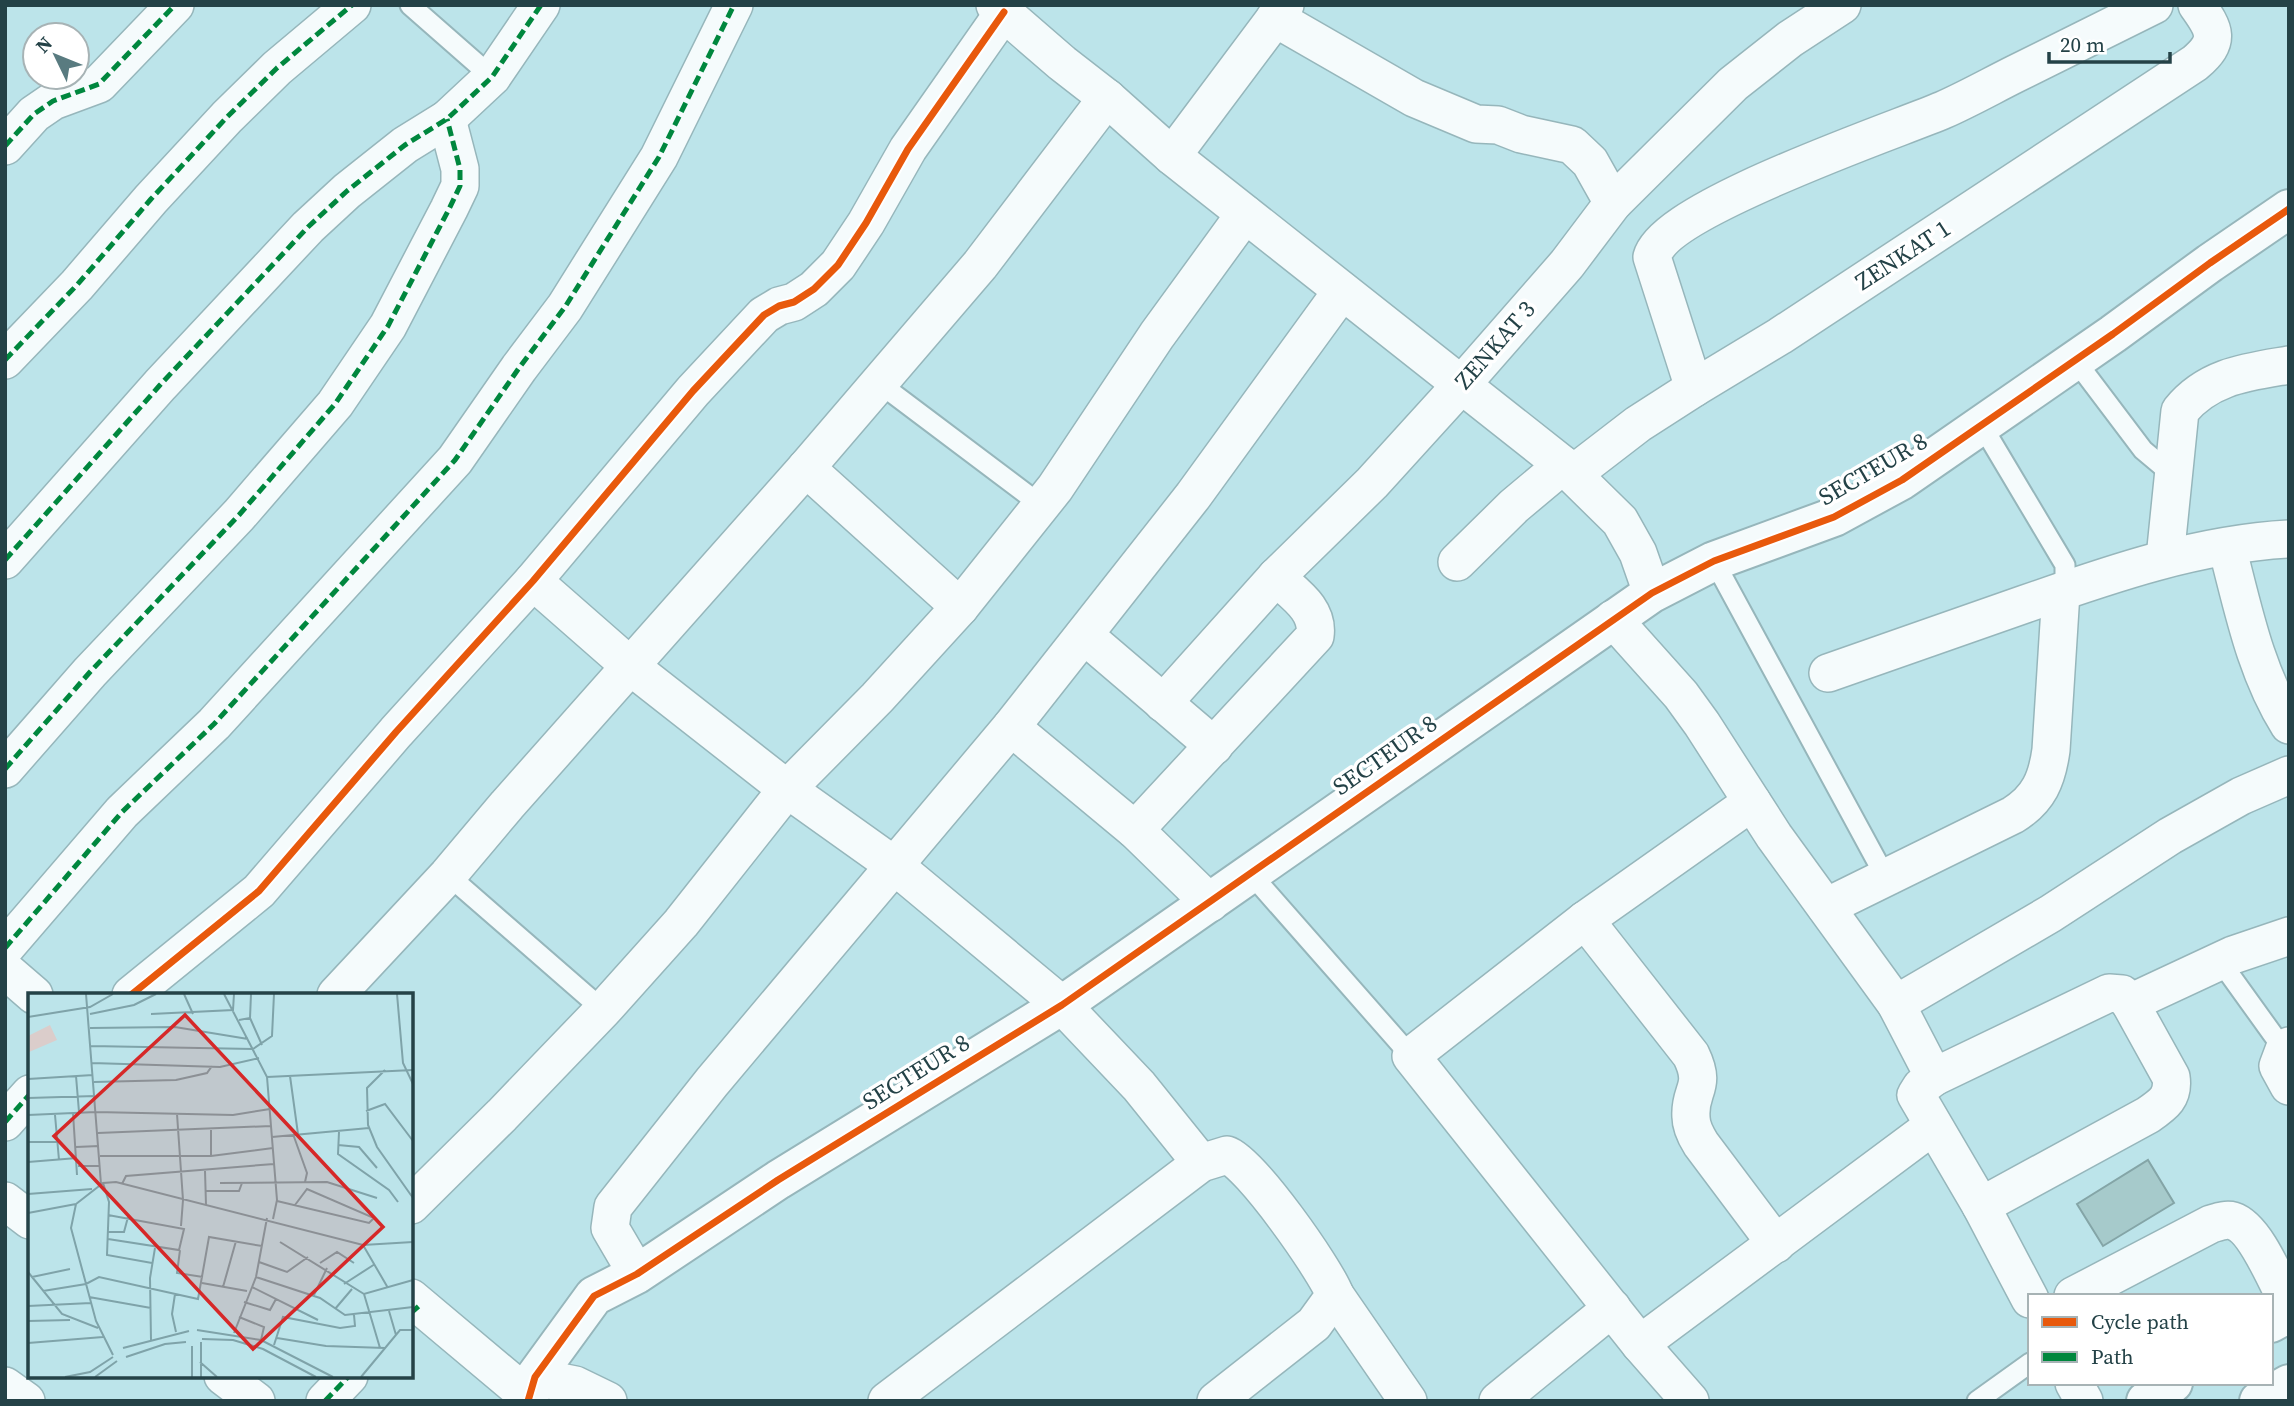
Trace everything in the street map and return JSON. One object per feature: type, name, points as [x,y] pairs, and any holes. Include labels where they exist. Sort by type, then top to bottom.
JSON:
[{"type":"street","points":[[5,146],[34,114],[53,102],[99,84],[176,5]]},
{"type":"street","points":[[5,360],[77,285],[151,198],[227,117],[277,68],[352,5]]},
{"type":"street","points":[[5,560],[160,385],[308,227],[347,191],[447,118],[492,76],[541,5]]},
{"type":"street","points":[[5,948],[122,812],[214,724],[455,460],[565,307],[659,157],[734,5]]},
{"type":"street","name":"ZENKAT 3","points":[[1163,703],[1276,577],[1371,483],[1462,384],[1567,264],[1613,203],[1733,84],[1790,39],[1842,5]]},
{"type":"street","points":[[1694,388],[1652,257],[1656,246],[1667,235],[1704,211],[1790,172],[1944,110],[2154,5]]},
{"type":"street","points":[[133,993],[258,891],[396,732],[533,581],[693,391],[764,315],[779,306],[794,302],[814,289],[838,265],[908,149],[1000,9],[1172,156],[1568,470],[1620,521],[1638,553],[1652,593]]},
{"type":"street","points":[[1172,156],[1280,11],[1414,98],[1476,124],[1498,125],[1521,134],[1572,145],[1590,162],[1613,203]]},
{"type":"street","name":"ZENKAT 1","points":[[1457,562],[1514,506],[1694,388],[1780,336],[2195,63],[2212,44],[2213,32],[2204,15]]},
{"type":"street","points":[[338,993],[448,875],[806,468],[980,265],[1107,98]]},
{"type":"street","points":[[5,769],[90,672],[239,515],[335,404],[388,326],[460,186],[460,169],[447,118]]},
{"type":"street","name":"SECTEUR 8","points":[[531,1391],[594,1296],[637,1275],[778,1180],[1062,1005],[1652,593],[1714,561],[1834,517],[1902,480],[2289,209]]},
{"type":"street","points":[[413,1203],[603,1010],[681,923],[787,789],[877,698],[960,607],[1055,488],[1157,335],[1245,214]]},
{"type":"street","points":[[637,1275],[610,1228],[612,1207],[712,1082],[1012,727],[1193,496],[1342,291]]},
{"type":"street","points":[[2165,558],[2180,411],[2207,386],[2239,373],[2289,365]]},
{"type":"street","points":[[806,468],[960,607]]},
{"type":"street","points":[[1828,673],[2165,558],[2289,539]]},
{"type":"street","points":[[2227,547],[2248,628],[2267,686],[2289,724]]},
{"type":"street","points":[[1135,830],[1315,636],[1317,622],[1311,611],[1276,577]]},
{"type":"street","points":[[533,581],[630,666],[787,789],[895,866],[1062,1005],[1139,1086],[1200,1164]]},
{"type":"street","points":[[1826,907],[2013,815],[2035,797],[2043,785],[2051,750],[2061,592]]},
{"type":"street","points":[[1613,619],[1681,695],[1752,802],[1896,1004],[1934,1077]]},
{"type":"street","points":[[1084,635],[1214,746]]},
{"type":"street","points":[[1012,727],[1135,830],[1210,903]]},
{"type":"street","points":[[1896,1004],[2050,914],[2170,836],[2241,796],[2289,775]]},
{"type":"street","points":[[1690,1401],[1640,1344],[1412,1056],[1585,920],[1752,802]]},
{"type":"street","points":[[1585,920],[1691,1055],[1698,1077],[1691,1116],[1695,1133],[1776,1244]]},
{"type":"street","points":[[2130,1003],[2220,961],[2289,936]]},
{"type":"street","points":[[5,970],[32,993]]},
{"type":"street","points":[[1981,1206],[2148,1115],[2169,1098],[2171,1077],[2130,1003],[2122,994],[2109,993],[1934,1077],[1921,1087],[1916,1095],[1981,1206],[2028,1295]]},
{"type":"street","points":[[2286,1048],[2278,1066],[2289,1086]]},
{"type":"street","points":[[5,1122],[28,1096]]},
{"type":"street","points":[[1640,1344],[1933,1126]]},
{"type":"street","points":[[887,1401],[1200,1164],[1221,1155],[1238,1160],[1274,1204],[1323,1271],[1335,1295],[1408,1401]]},
{"type":"street","points":[[5,1201],[28,1218]]},
{"type":"street","points":[[2077,1294],[2211,1224],[2231,1220],[2255,1241],[2289,1306]]},
{"type":"street","points":[[1216,1401],[1314,1324],[1335,1295]]},
{"type":"street","points":[[414,1306],[531,1391],[575,1385],[608,1401]]},
{"type":"street","points":[[1498,1401],[1612,1308]]},
{"type":"street","points":[[2273,1322],[2289,1313]]},
{"type":"street","points":[[325,1401],[347,1378]]},
{"type":"street","points":[[2259,1401],[2289,1384]]},
{"type":"street","points":[[2075,1385],[2084,1401]]},
{"type":"street","points":[[2146,1401],[2170,1385]]},
{"type":"lane","points":[[410,5],[492,76]]},
{"type":"lane","points":[[2075,360],[2143,450],[2174,476]]},
{"type":"lane","points":[[879,383],[1041,505]]},
{"type":"lane","points":[[1981,424],[2065,565],[2061,592]]},
{"type":"lane","points":[[1714,561],[1885,878]]},
{"type":"lane","points":[[1251,873],[1412,1056]]},
{"type":"lane","points":[[448,875],[603,1010]]},
{"type":"lane","points":[[2220,961],[2286,1048]]},
{"type":"lane","points":[[1978,1401],[2005,1393],[2028,1365]]},
{"type":"building","points":[[2148,1160],[2174,1203],[2103,1246],[2077,1204]]},
{"type":"marked path","points":[[5,146],[34,114],[53,101],[99,84],[175,5]]},
{"type":"marked path","points":[[5,360],[77,285],[227,117],[277,68],[352,5]]},
{"type":"marked path","points":[[5,560],[160,385],[308,227],[347,191],[405,145],[447,119],[492,77],[541,5]]},
{"type":"marked path","points":[[5,948],[122,812],[214,724],[455,460],[565,307],[659,157],[734,5]]},
{"type":"marked path","points":[[5,769],[90,672],[239,515],[335,404],[388,326],[460,186],[460,169],[447,119]]},
{"type":"marked path","points":[[5,1122],[28,1096]]},
{"type":"marked path","points":[[413,1311],[420,1305]]},
{"type":"marked path","points":[[325,1401],[347,1378]]},
{"type":"cycle path","points":[[133,993],[259,891],[396,732],[533,581],[693,391],[764,315],[779,306],[794,302],[814,289],[838,265],[866,223],[908,149],[1004,12]]},
{"type":"cycle path","points":[[528,1401],[535,1377],[594,1296],[637,1274],[778,1180],[1062,1005],[1652,593],[1714,561],[1834,517],[1902,480],[2289,209]]}]
